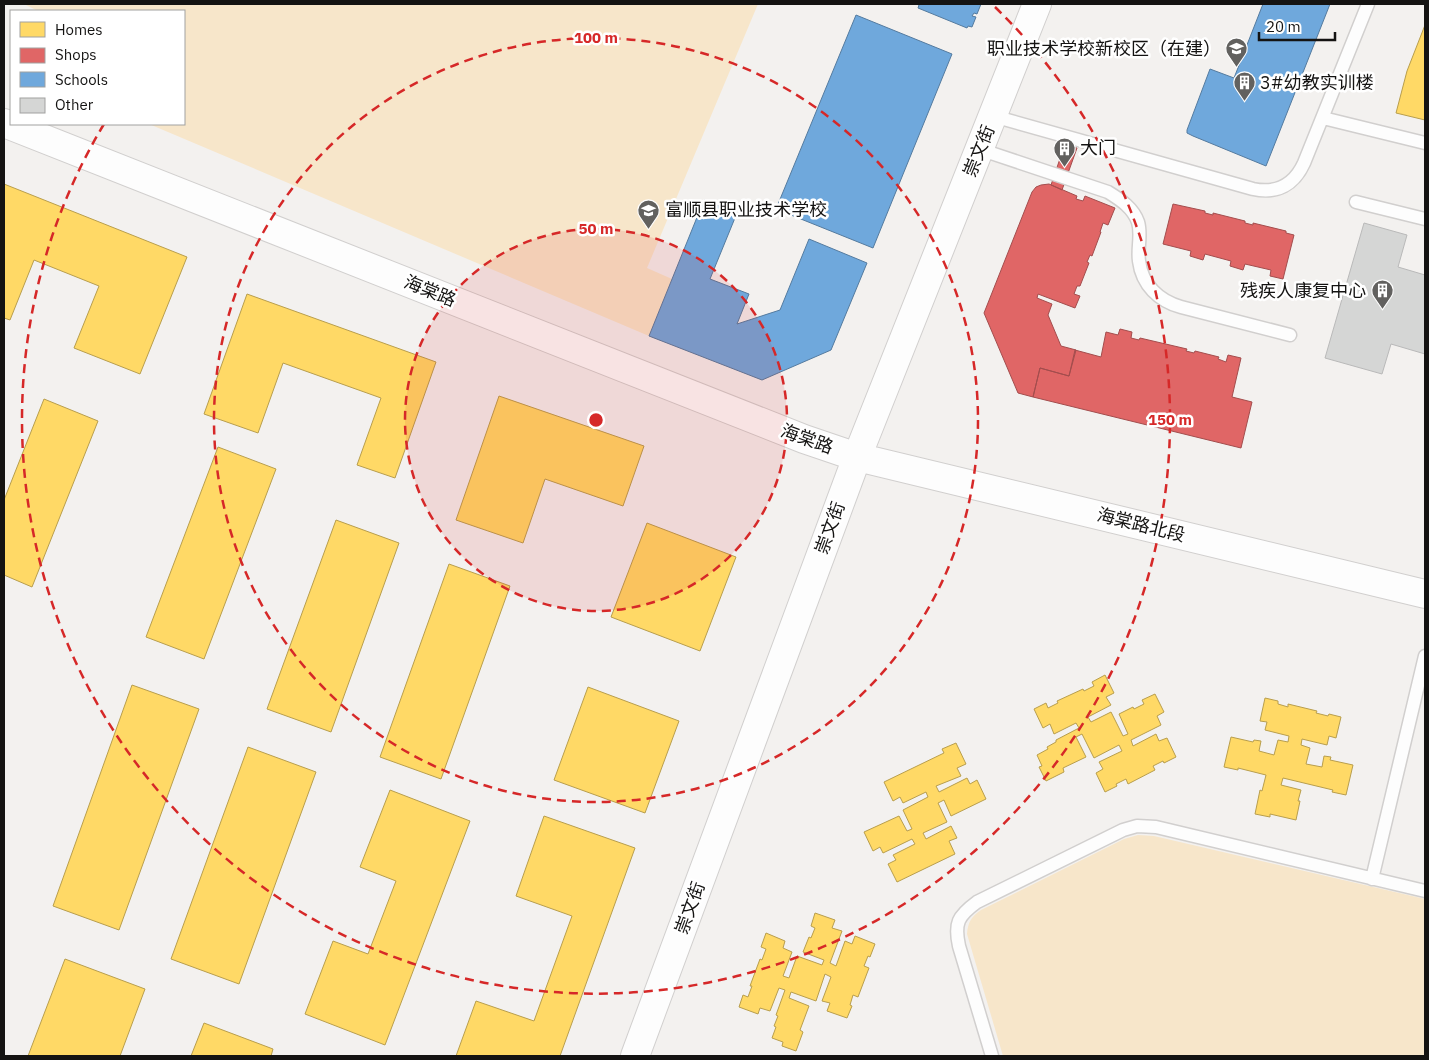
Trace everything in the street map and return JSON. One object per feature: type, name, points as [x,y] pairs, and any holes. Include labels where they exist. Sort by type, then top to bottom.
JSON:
[{"type":"street","name":"崇文街","points":[[636,1056],[857,457],[1038,4]]},
{"type":"street","name":"海棠路","points":[[4,123],[804,439],[857,457]]},
{"type":"street","name":"海棠路北段","points":[[857,457],[1425,594]]},
{"type":"lane","points":[[993,116],[1253,189],[1269,191],[1284,186],[1297,176],[1304,163],[1368,4]]},
{"type":"lane","points":[[1323,118],[1425,143]]},
{"type":"lane","points":[[980,149],[1108,192],[1122,200],[1131,210],[1137,221],[1140,234],[1139,261],[1142,275],[1155,294],[1164,300],[1181,307],[1290,335]]},
{"type":"lane","points":[[1356,202],[1425,219]]},
{"type":"lane","points":[[1372,878],[1425,656]]},
{"type":"lane","points":[[992,1056],[959,946],[956,934],[958,921],[965,911],[977,902],[1123,830],[1137,826],[1156,827],[1425,891]]},
{"type":"shaded area","points":[[24,4],[758,4],[647,268],[672,279],[649,336],[151,125],[185,125],[185,10],[36,10]]},
{"type":"shaded area","points":[[1138,835],[1154,836],[1425,899],[1425,1056],[1003,1056],[967,934],[971,920],[981,910],[1124,839]]},
{"type":"building: Homes","points":[[1425,25],[1425,120],[1396,113],[1407,71]]},
{"type":"building: Homes","points":[[4,184],[187,257],[140,374],[74,348],[99,286],[34,260],[10,320],[4,318]]},
{"type":"building: Homes","points":[[247,294],[436,362],[395,478],[357,465],[381,398],[283,363],[258,433],[204,414]]},
{"type":"building: Homes","points":[[499,396],[644,446],[623,506],[545,479],[523,543],[456,520]]},
{"type":"building: Homes","points":[[44,399],[98,421],[32,587],[4,575],[4,500]]},
{"type":"building: Homes","points":[[218,447],[276,469],[204,659],[146,637]]},
{"type":"building: Homes","points":[[336,520],[399,543],[331,732],[267,709]]},
{"type":"building: Homes","points":[[647,523],[736,557],[700,651],[611,617]]},
{"type":"building: Homes","points":[[449,564],[510,586],[441,779],[380,757]]},
{"type":"building: Homes","points":[[1105,675],[1114,693],[1106,697],[1111,705],[1088,717],[1091,722],[1111,712],[1123,736],[1128,734],[1119,714],[1144,704],[1142,700],[1155,694],[1164,712],[1157,716],[1161,725],[1131,740],[1133,746],[1156,734],[1159,741],[1167,738],[1176,757],[1153,766],[1155,770],[1128,784],[1126,779],[1105,792],[1096,773],[1103,769],[1099,762],[1122,751],[1119,745],[1094,758],[1082,734],[1076,737],[1086,757],[1063,768],[1064,772],[1046,781],[1039,767],[1042,766],[1037,755],[1048,749],[1047,747],[1056,742],[1056,740],[1079,728],[1076,723],[1054,734],[1050,724],[1043,728],[1034,709],[1046,703],[1048,708],[1058,703],[1057,701],[1083,689],[1084,691],[1094,686],[1092,682]]},
{"type":"building: Homes","points":[[132,685],[199,709],[119,930],[53,906]]},
{"type":"building: Homes","points":[[588,687],[679,721],[645,813],[554,780]]},
{"type":"building: Homes","points":[[1265,698],[1278,701],[1278,704],[1288,707],[1288,704],[1317,711],[1316,713],[1328,716],[1329,714],[1341,717],[1336,738],[1329,736],[1327,745],[1302,739],[1301,745],[1310,748],[1306,764],[1322,767],[1324,756],[1331,757],[1330,760],[1353,765],[1346,795],[1283,778],[1281,785],[1301,790],[1296,820],[1270,814],[1270,817],[1255,814],[1260,790],[1262,791],[1266,775],[1238,768],[1238,770],[1224,767],[1231,737],[1253,742],[1254,740],[1261,741],[1259,751],[1274,755],[1278,740],[1288,742],[1289,736],[1265,730],[1267,722],[1260,721]]},
{"type":"building: Homes","points":[[956,743],[966,764],[957,768],[961,776],[936,786],[939,792],[967,778],[970,784],[977,780],[986,799],[951,816],[944,800],[938,803],[947,822],[923,833],[926,839],[951,826],[957,838],[949,841],[955,854],[897,882],[888,864],[896,860],[893,855],[915,844],[912,839],[883,853],[880,847],[873,851],[864,832],[899,816],[907,831],[912,829],[903,810],[928,797],[926,792],[903,803],[900,797],[893,801],[884,782],[944,753],[942,749]]},
{"type":"building: Homes","points":[[248,747],[316,772],[239,984],[171,959]]},
{"type":"building: Homes","points":[[390,790],[470,821],[385,1045],[305,1014],[333,941],[368,954],[396,881],[360,867]]},
{"type":"building: Homes","points":[[544,816],[635,848],[560,1056],[456,1056],[476,1001],[534,1021],[572,916],[516,896]]},
{"type":"building: Homes","points":[[815,913],[835,920],[832,928],[842,931],[830,963],[836,966],[845,941],[852,944],[855,936],[875,944],[864,966],[869,968],[858,997],[853,995],[850,1005],[852,1006],[847,1018],[827,1011],[830,1003],[822,1001],[831,977],[825,974],[816,1001],[791,992],[789,998],[809,1006],[800,1030],[803,1032],[796,1051],[782,1046],[783,1042],[772,1038],[778,1016],[776,1015],[785,990],[779,988],[770,1011],[760,1008],[758,1014],[739,1007],[743,995],[748,997],[760,959],[762,960],[766,949],[761,947],[766,933],[785,941],[783,948],[792,952],[783,976],[789,978],[797,956],[822,965],[824,960],[803,952],[815,928],[811,926]]},
{"type":"building: Homes","points":[[65,959],[145,989],[120,1056],[28,1056]]},
{"type":"building: Homes","points":[[204,1023],[273,1049],[271,1056],[191,1056]]},
{"type":"building: Shops","name":"大门","points":[[1065,144],[1077,148],[1062,190],[1051,185]]},
{"type":"building: Shops","points":[[1049,184],[1077,196],[1076,199],[1083,201],[1085,196],[1115,208],[1108,225],[1103,223],[1092,256],[1090,255],[1087,262],[1089,263],[1080,286],[1077,286],[1074,294],[1080,296],[1075,308],[1038,294],[1037,298],[1052,304],[1048,315],[1061,346],[1076,350],[1069,376],[1040,368],[1033,397],[1018,393],[984,313],[1032,192],[1036,187]]},
{"type":"building: Shops","points":[[1173,204],[1205,211],[1205,213],[1213,215],[1213,213],[1245,221],[1245,223],[1253,225],[1253,223],[1286,231],[1286,233],[1294,235],[1283,279],[1270,276],[1271,270],[1245,264],[1243,270],[1230,266],[1231,261],[1205,254],[1203,260],[1190,256],[1191,251],[1163,244]]},
{"type":"building: Shops","points":[[1120,329],[1132,332],[1131,338],[1139,340],[1140,338],[1187,349],[1186,351],[1194,353],[1195,351],[1219,357],[1218,359],[1226,362],[1228,355],[1241,358],[1232,397],[1252,402],[1241,448],[1033,397],[1040,368],[1069,376],[1075,350],[1101,357],[1106,332],[1118,335]]},
{"type":"building: Schools","points":[[916,4],[981,4],[977,14],[974,13],[972,16],[976,17],[972,27],[968,26],[967,28],[918,8],[919,5]]},
{"type":"building: Schools","name":"3#幼教实训楼","points":[[1263,4],[1330,4],[1266,166],[1187,133],[1210,69],[1234,78]]},
{"type":"building: Schools","points":[[856,15],[952,54],[873,248],[776,209]]},
{"type":"building: Schools","points":[[704,200],[737,213],[710,279],[749,294],[737,324],[780,310],[809,239],[867,263],[831,350],[762,380],[649,336]]},
{"type":"building: Other","name":"残疾人康复中心","points":[[1364,223],[1407,235],[1398,267],[1425,275],[1425,354],[1391,344],[1382,374],[1325,358]]},
{"type":"place","name":"职业技术学校新校区（在建）","points":[[1237,68]]},
{"type":"place","name":"3#幼教实训楼","points":[[1244,102]]},
{"type":"place","name":"大门","points":[[1064,167]]},
{"type":"place","name":"富顺县职业技术学校","points":[[649,229]]},
{"type":"place","name":"残疾人康复中心","points":[[1382,310]]}]
